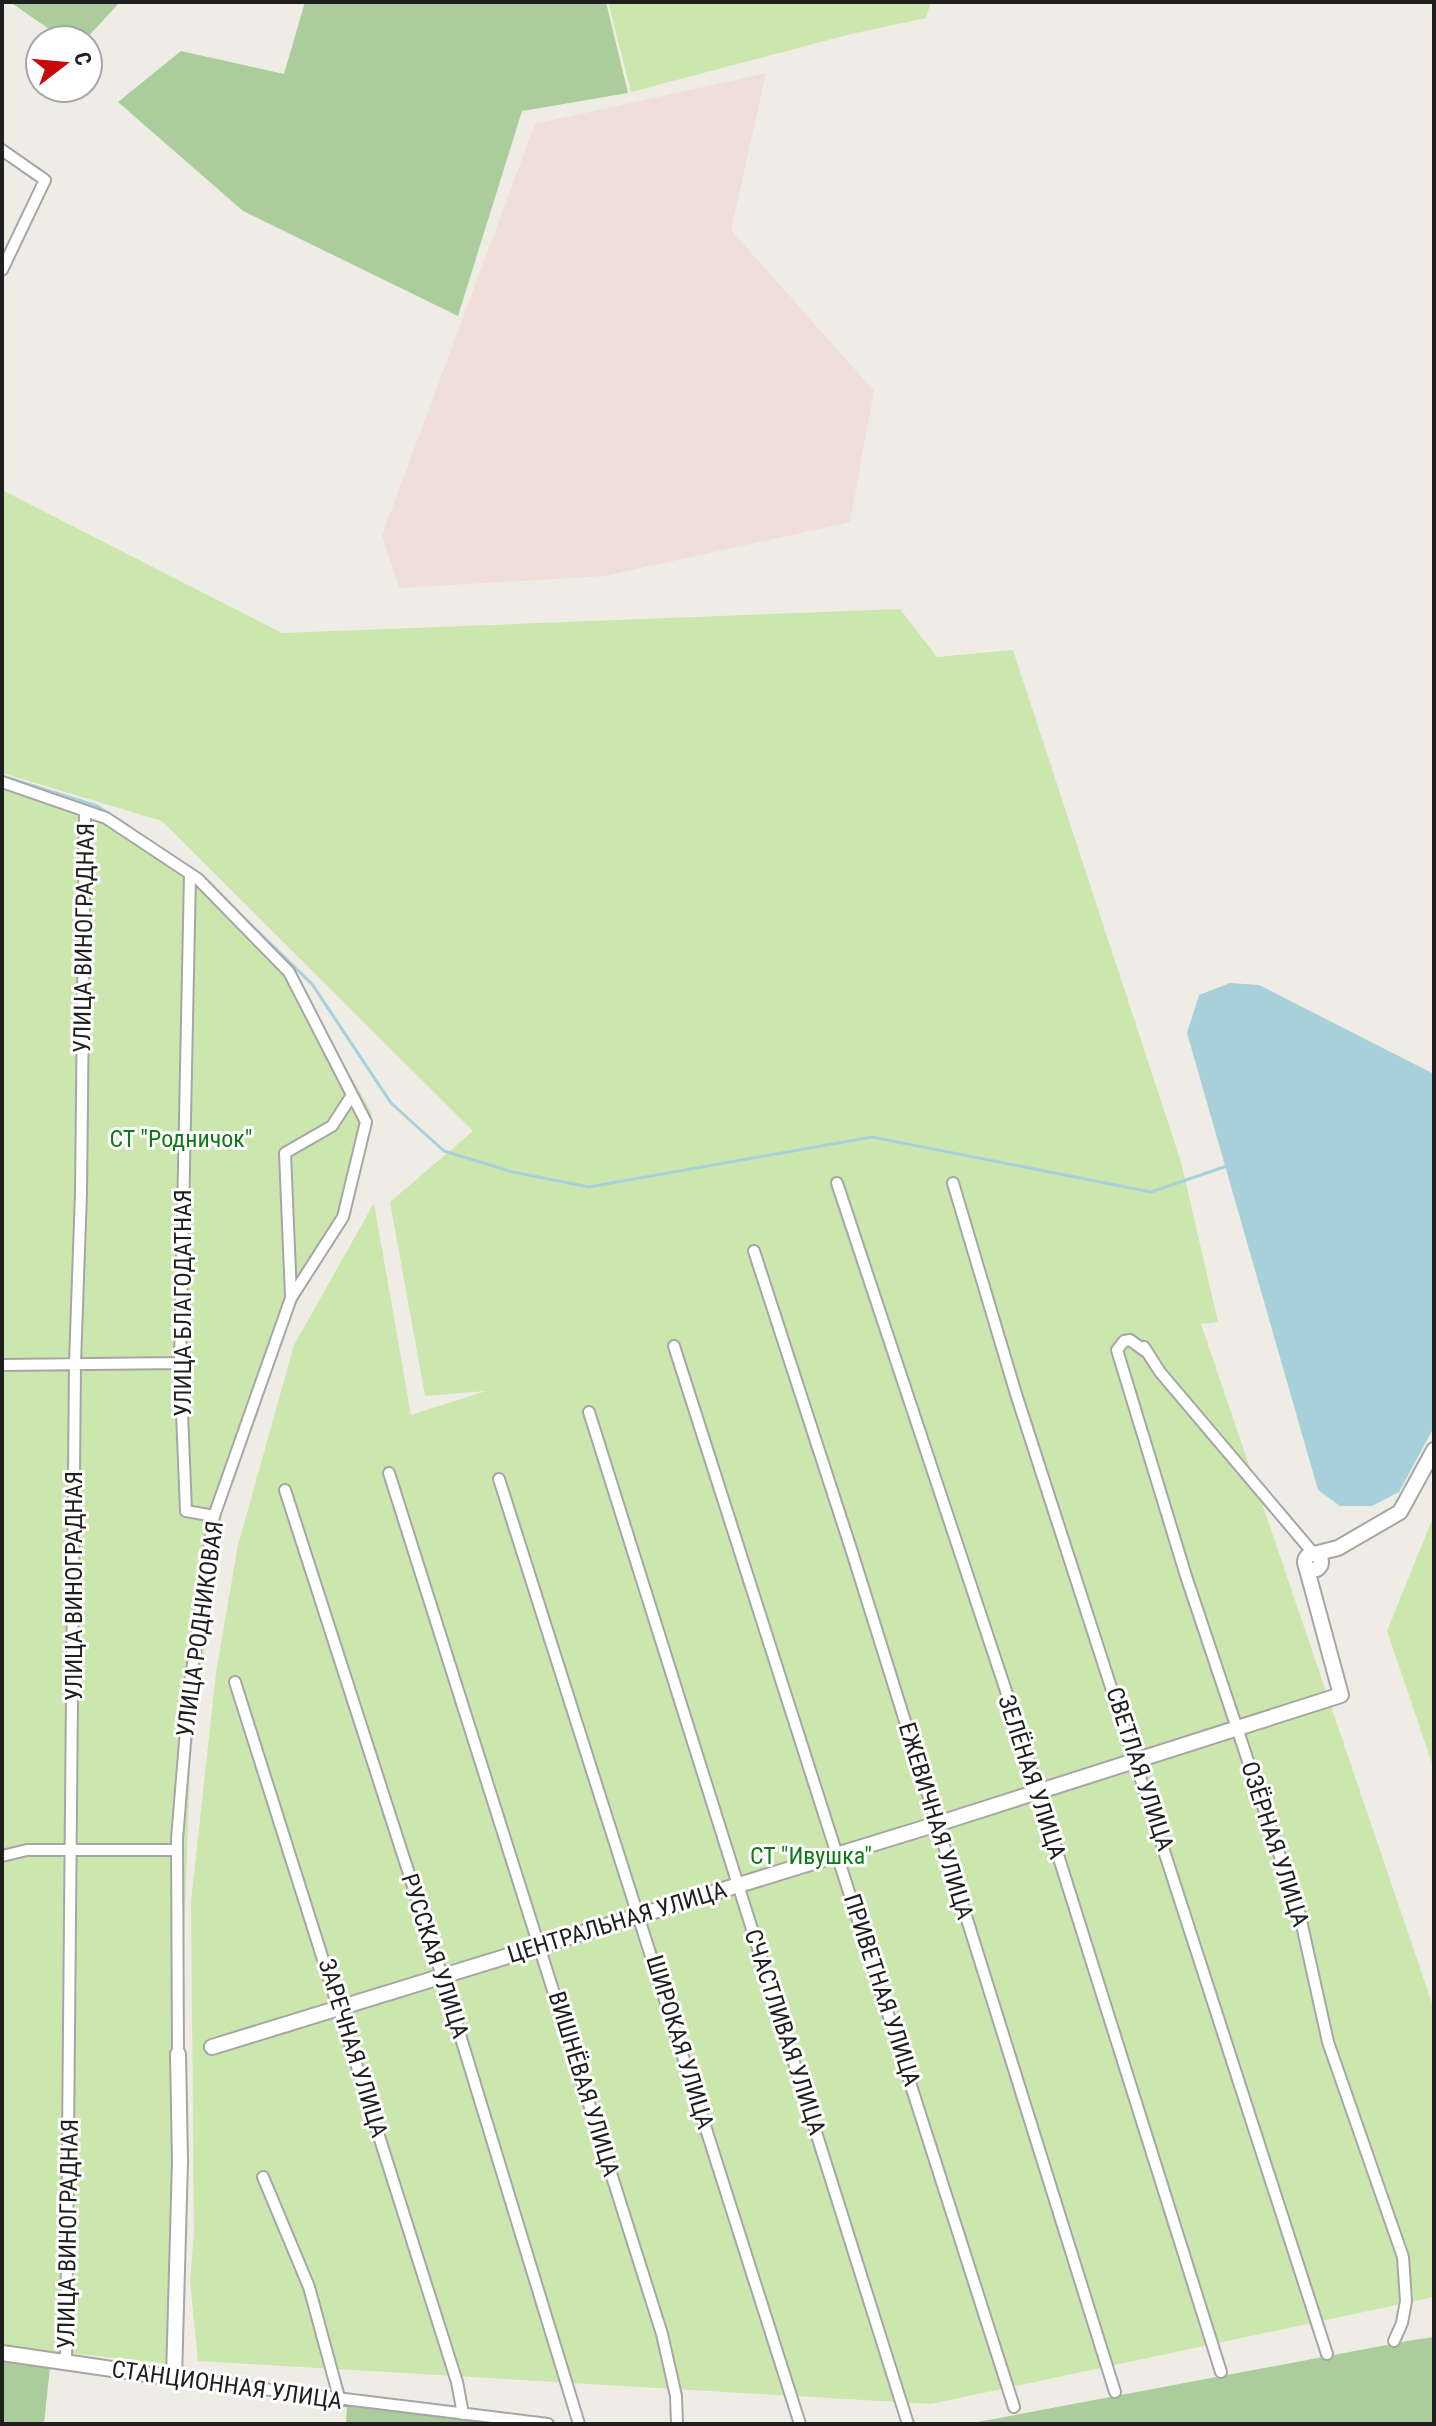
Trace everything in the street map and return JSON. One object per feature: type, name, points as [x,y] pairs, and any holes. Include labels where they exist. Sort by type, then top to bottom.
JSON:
[{"type":"street","points":[[2,150],[45,180],[2,270]]},
{"type":"street","name":"УЛИЦА РОДНИКОВАЯ","points":[[2,782],[106,818],[190,874],[289,972],[366,1122],[343,1217],[291,1298],[214,1516],[189,1693],[177,1850],[180,2161],[174,2378]]},
{"type":"street","name":"УЛИЦА ВИНОГРАДНАЯ","points":[[66,2362],[73,1852],[75,1363],[81,1193],[85,811]]},
{"type":"street","name":"УЛИЦА БЛАГОДАТНАЯ","points":[[190,874],[180,1363],[186,1511],[214,1516]]},
{"type":"street","points":[[291,1298],[285,1153],[332,1126],[352,1095]]},
{"type":"street","name":"ЗЕЛЁНАЯ УЛИЦА","points":[[837,1183],[1037,1792],[1221,2372]]},
{"type":"street","name":"СВЕТЛАЯ УЛИЦА","points":[[953,1183],[1016,1394],[1138,1760],[1327,2354]]},
{"type":"street","name":"ЕЖЕВИЧНАЯ УЛИЦА","points":[[754,1251],[1115,2392]]},
{"type":"street","points":[[1142,1338],[1145,1351],[1300,1541],[1313,1564],[1400,1512],[1434,1450]]},
{"type":"street","name":"ОЗЁРНАЯ УЛИЦА","points":[[1145,1351],[1130,1340],[1124,1341],[1117,1350],[1186,1576],[1300,1916],[1328,2042],[1403,2257],[1406,2301],[1402,2323],[1394,2341]]},
{"type":"street","name":"ПРИВЕТНАЯ УЛИЦА","points":[[674,1346],[839,1853],[1014,2407]]},
{"type":"street","points":[[2,1365],[180,1363]]},
{"type":"street","name":"СЧАСТЛИВАЯ УЛИЦА","points":[[589,1412],[909,2424]]},
{"type":"street","name":"ВИШНЁВАЯ УЛИЦА","points":[[389,1473],[542,1946],[662,2334],[676,2396],[677,2424]]},
{"type":"street","name":"ШИРОКАЯ УЛИЦА","points":[[499,1479],[800,2424]]},
{"type":"street","name":"РУССКАЯ УЛИЦА","points":[[285,1490],[442,1976],[579,2424]]},
{"type":"street","name":"ЦЕНТРАЛЬНАЯ УЛИЦА","points":[[212,2047],[937,1824],[1341,1695],[1313,1596],[1313,1564]]},
{"type":"street","name":"ЗАРЕЧНАЯ УЛИЦА","points":[[235,1682],[341,2008],[457,2382],[463,2414]]},
{"type":"street","points":[[2,1856],[27,1850],[177,1850]]},
{"type":"street","points":[[263,2177],[309,2287],[340,2401]]},
{"type":"street","name":"СТАНЦИОННАЯ УЛИЦА","points":[[2,2353],[340,2401],[548,2424]]},
{"type":"shaded area","points":[[766,73],[731,230],[874,391],[850,522],[605,576],[399,588],[382,535],[535,124]]},
{"type":"green space","points":[[10,2],[120,2],[100,24],[42,24]]},
{"type":"green space","points":[[305,2],[606,2],[628,93],[522,111],[458,316],[243,211],[118,102],[181,51],[284,74]]},
{"type":"green space","points":[[608,2],[931,2],[926,18],[851,34],[631,92]]},
{"type":"green space","name":"СТ \"Ивушка\"","points":[[2,490],[282,633],[900,609],[937,657],[1013,650],[1181,1162],[1218,1322],[1201,1324],[1434,2009],[1434,2297],[931,2404],[198,2361],[190,2281],[194,2233],[191,1902],[216,1673],[238,1545],[294,1345],[374,1203],[411,1415],[486,1391],[425,1396],[390,1202],[473,1131],[162,821],[2,773]]},
{"type":"green space","name":"СТ \"Родничок\"","points":[[2,788],[96,819],[206,890],[287,966],[372,1113],[346,1221],[291,1313],[222,1513],[190,1763],[170,2364],[2,2346]]},
{"type":"green space","points":[[1434,1515],[1434,1769],[1387,1631]]},
{"type":"green space","points":[[1434,2337],[1434,2424],[967,2424],[1413,2340]]},
{"type":"green space","points":[[2,2358],[50,2367],[44,2424],[2,2424]]},
{"type":"green space","points":[[347,2405],[518,2424],[346,2424]]},
{"type":"water","points":[[1230,983],[1259,985],[1434,1074],[1434,1427],[1399,1492],[1372,1506],[1340,1506],[1318,1490],[1187,1033],[1199,995]]},
{"type":"waterway","points":[[2,776],[97,806],[131,828]]},
{"type":"waterway","points":[[200,875],[312,984],[391,1103],[444,1151],[513,1172],[589,1187],[872,1137],[1151,1192],[1227,1166]]}]
